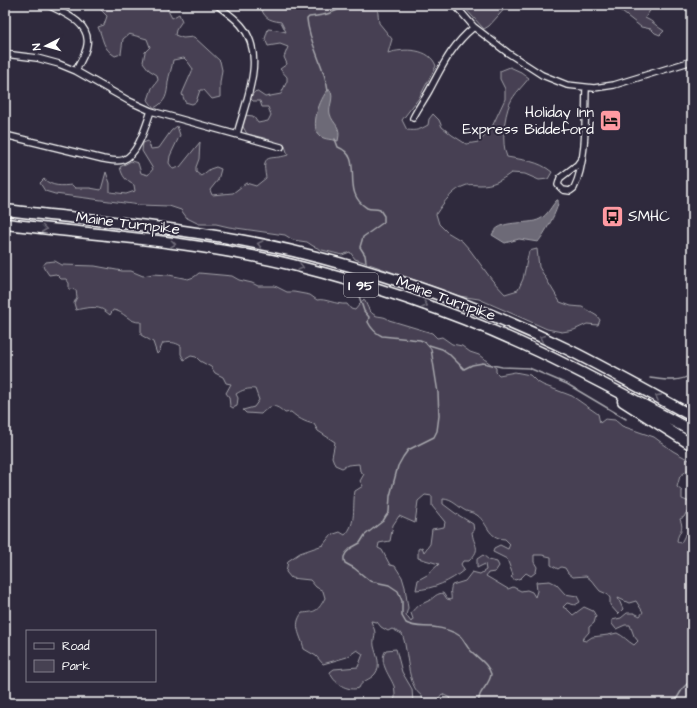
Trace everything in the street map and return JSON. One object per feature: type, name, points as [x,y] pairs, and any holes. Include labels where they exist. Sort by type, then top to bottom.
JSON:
[{"type":"highway","name":"Maine Turnpike","points":[[5,210],[183,231],[292,251],[345,264],[425,290],[495,316],[566,348],[692,416]]},
{"type":"highway","name":"Maine Turnpike","points":[[5,224],[239,253],[299,267],[382,291],[442,311],[491,330],[540,352],[692,431]]},
{"type":"highway","points":[[609,387],[616,396],[692,445]]},
{"type":"street","points":[[48,5],[79,23],[85,30],[87,44],[76,71]]},
{"type":"street","points":[[217,5],[244,28],[250,39],[254,52],[254,69],[237,134]]},
{"type":"street","points":[[455,5],[474,27],[508,53],[545,77],[567,85],[586,88],[600,88],[620,84],[692,61]]},
{"type":"street","points":[[412,118],[428,92],[446,57],[458,42],[474,27]]},
{"type":"street","points":[[5,54],[46,60],[76,71],[129,101],[151,111],[281,147]]},
{"type":"street","points":[[582,158],[576,165],[561,176],[558,183],[561,190],[568,192],[575,186],[582,158],[584,145],[586,88]]},
{"type":"street","points":[[5,135],[103,159],[119,160],[129,156],[135,149],[151,111]]},
{"type":"street","points":[[561,176],[571,174],[575,178],[575,186]]},
{"type":"green space","points":[[96,5],[143,5],[148,8],[149,5],[165,5],[172,18],[179,14],[182,21],[176,30],[175,35],[183,38],[194,37],[220,61],[222,70],[220,97],[212,99],[204,90],[200,90],[196,102],[192,104],[185,102],[182,94],[193,69],[184,58],[173,60],[165,98],[158,106],[154,108],[148,100],[152,88],[158,80],[157,75],[149,70],[143,62],[145,52],[150,47],[147,39],[129,34],[123,39],[121,54],[115,56],[105,47],[98,27],[104,25],[107,16]]},
{"type":"green space","points":[[260,5],[377,5],[379,23],[392,39],[388,53],[401,50],[416,51],[428,56],[433,60],[436,66],[419,98],[402,120],[407,130],[418,130],[428,125],[429,119],[433,114],[439,120],[442,127],[466,144],[479,142],[490,131],[505,99],[505,89],[500,79],[500,71],[510,67],[529,78],[514,96],[508,109],[504,130],[505,151],[507,157],[542,165],[547,168],[552,172],[548,179],[539,180],[525,174],[511,173],[493,183],[485,185],[467,185],[453,193],[436,214],[439,224],[447,232],[462,241],[492,280],[505,294],[518,290],[523,279],[529,251],[537,249],[539,267],[560,302],[571,306],[582,307],[597,316],[600,320],[598,325],[587,324],[574,330],[562,332],[547,329],[479,299],[459,296],[355,259],[350,252],[342,255],[322,250],[307,242],[293,240],[285,235],[216,224],[199,224],[187,218],[181,210],[169,206],[140,205],[55,194],[45,191],[40,183],[44,179],[47,182],[57,185],[72,185],[75,188],[101,190],[106,172],[110,183],[110,192],[126,194],[135,191],[134,185],[125,178],[120,167],[131,161],[138,163],[141,173],[148,175],[153,169],[142,151],[143,143],[148,141],[151,149],[159,148],[171,131],[177,126],[180,135],[170,156],[169,163],[173,169],[180,167],[200,142],[199,159],[196,172],[201,176],[210,169],[216,167],[221,169],[218,180],[210,190],[212,195],[233,193],[246,183],[256,186],[266,178],[266,160],[288,155],[285,146],[264,138],[247,134],[242,125],[245,115],[253,116],[258,123],[268,121],[271,115],[268,107],[262,107],[260,101],[253,101],[249,97],[256,91],[265,97],[281,94],[287,81],[287,77],[280,69],[287,64],[284,57],[288,47],[280,44],[268,46],[265,39],[268,29],[286,32],[281,22],[265,16]]},
{"type":"green space","points":[[462,5],[508,5],[489,26],[484,29]]},
{"type":"green space","points":[[613,5],[652,5],[645,18],[664,31],[660,35],[651,29],[641,27]]},
{"type":"green space","points":[[55,261],[62,265],[95,266],[122,271],[131,271],[143,276],[153,274],[169,275],[188,279],[199,273],[232,276],[239,280],[258,286],[275,286],[287,292],[310,295],[317,300],[347,304],[351,309],[355,310],[364,299],[370,311],[375,315],[432,333],[437,338],[442,337],[452,344],[462,346],[470,352],[479,355],[496,368],[496,372],[499,375],[515,372],[530,375],[543,385],[572,396],[598,414],[600,423],[605,419],[615,420],[622,426],[654,437],[673,451],[691,461],[688,470],[680,476],[677,487],[682,491],[682,499],[692,503],[692,510],[680,519],[682,529],[677,541],[681,543],[685,535],[692,533],[692,703],[446,703],[450,698],[442,694],[435,703],[423,703],[422,696],[417,691],[410,676],[402,634],[392,629],[388,631],[381,627],[377,622],[371,621],[375,632],[374,644],[378,660],[377,671],[373,676],[362,683],[359,688],[350,689],[342,686],[334,680],[330,672],[334,669],[358,667],[363,654],[357,650],[347,657],[323,664],[316,656],[304,649],[297,626],[299,618],[302,613],[316,610],[325,598],[323,591],[316,587],[310,580],[291,578],[286,572],[288,561],[300,553],[323,545],[331,535],[340,532],[345,535],[349,530],[353,520],[355,491],[363,486],[360,481],[364,474],[360,471],[359,464],[348,465],[342,468],[335,465],[332,457],[335,442],[318,431],[314,424],[301,420],[291,412],[285,413],[273,406],[261,414],[246,413],[243,410],[254,407],[259,400],[255,389],[241,391],[236,394],[238,398],[237,406],[233,408],[230,406],[229,397],[226,393],[231,384],[226,383],[223,377],[215,373],[211,367],[196,357],[191,356],[184,360],[181,354],[181,346],[177,344],[170,342],[163,343],[157,354],[153,342],[141,335],[141,322],[133,321],[120,312],[113,310],[110,315],[106,311],[99,308],[83,308],[76,310],[74,303],[77,297],[76,290],[69,289],[69,283],[66,279],[61,279],[56,274],[49,275],[43,266],[46,262]],"holes":[[[425,495],[432,496],[432,506],[445,522],[444,527],[432,529],[430,544],[424,552],[422,547],[418,549],[418,558],[439,564],[427,575],[418,580],[416,590],[442,584],[453,578],[464,570],[461,564],[463,561],[469,561],[476,553],[472,531],[474,531],[473,524],[443,504],[443,499],[446,499],[466,511],[477,515],[491,533],[499,538],[505,539],[510,544],[508,549],[500,545],[494,548],[493,552],[507,559],[513,575],[511,577],[515,580],[521,578],[526,573],[531,576],[536,572],[537,567],[534,562],[534,555],[542,555],[551,557],[551,565],[558,569],[561,567],[565,568],[573,577],[586,576],[600,591],[607,594],[610,598],[610,605],[618,614],[623,609],[618,598],[629,603],[636,601],[643,612],[640,616],[634,613],[627,613],[621,618],[612,620],[612,624],[616,629],[625,625],[630,625],[634,636],[638,641],[634,645],[617,633],[592,637],[586,641],[582,640],[589,632],[589,627],[594,623],[596,616],[593,611],[584,607],[573,615],[563,607],[567,603],[575,605],[580,602],[577,596],[565,594],[556,584],[550,581],[536,582],[537,591],[535,597],[532,592],[527,590],[521,591],[513,587],[508,589],[486,576],[488,573],[495,572],[499,566],[497,562],[489,560],[483,555],[477,559],[477,568],[485,564],[486,570],[480,574],[472,572],[465,581],[452,585],[451,600],[447,599],[443,593],[438,594],[429,601],[415,608],[411,613],[413,619],[411,622],[406,615],[408,608],[402,577],[395,566],[390,565],[382,550],[378,548],[379,543],[390,541],[393,525],[399,516],[415,523],[418,501]]]},
{"type":"green space","points":[[396,649],[402,672],[412,689],[413,703],[391,703],[395,698],[394,688],[385,668],[383,659],[386,650]]},
{"type":"shaded area","points":[[328,90],[330,90],[332,96],[330,114],[338,128],[338,141],[326,139],[320,136],[315,127],[319,106]]},
{"type":"shaded area","points":[[557,200],[558,204],[554,215],[538,242],[519,239],[505,243],[492,235],[501,226],[507,224],[540,219],[547,213]]},
{"type":"waterway","points":[[328,91],[324,73],[308,28],[307,19],[309,17],[337,11],[344,5]]},
{"type":"waterway","points":[[335,139],[338,147],[346,152],[350,159],[353,184],[359,201],[367,208],[380,210],[384,216],[384,222],[363,237],[360,247],[365,255],[366,262]]},
{"type":"waterway","points":[[358,293],[364,311],[369,317],[368,322],[377,333],[382,336],[420,340],[425,342],[431,349],[438,393],[439,416],[437,431],[434,437],[408,450],[398,466],[390,496],[389,512],[383,521],[365,535],[360,543],[346,553],[344,560],[345,563],[354,568],[370,581],[389,585],[398,591],[402,601],[402,616],[409,625],[443,629],[460,636],[469,649],[490,670],[490,678],[480,695],[479,703]]},
{"type":"waterway","points":[[429,345],[442,349],[448,353],[464,369],[472,365],[483,363],[502,367],[529,368],[567,384],[626,419]]},
{"type":"waterway","points":[[650,378],[677,380],[692,374]]},
{"type":"waterway","points":[[674,703],[683,688],[692,679]]},
{"type":"waterway","points":[[496,703],[505,700],[516,703]]},
{"type":"place","name":"Holiday Inn Express Biddeford","points":[[610,121]]},
{"type":"place","name":"SMHC","points":[[613,216]]}]
